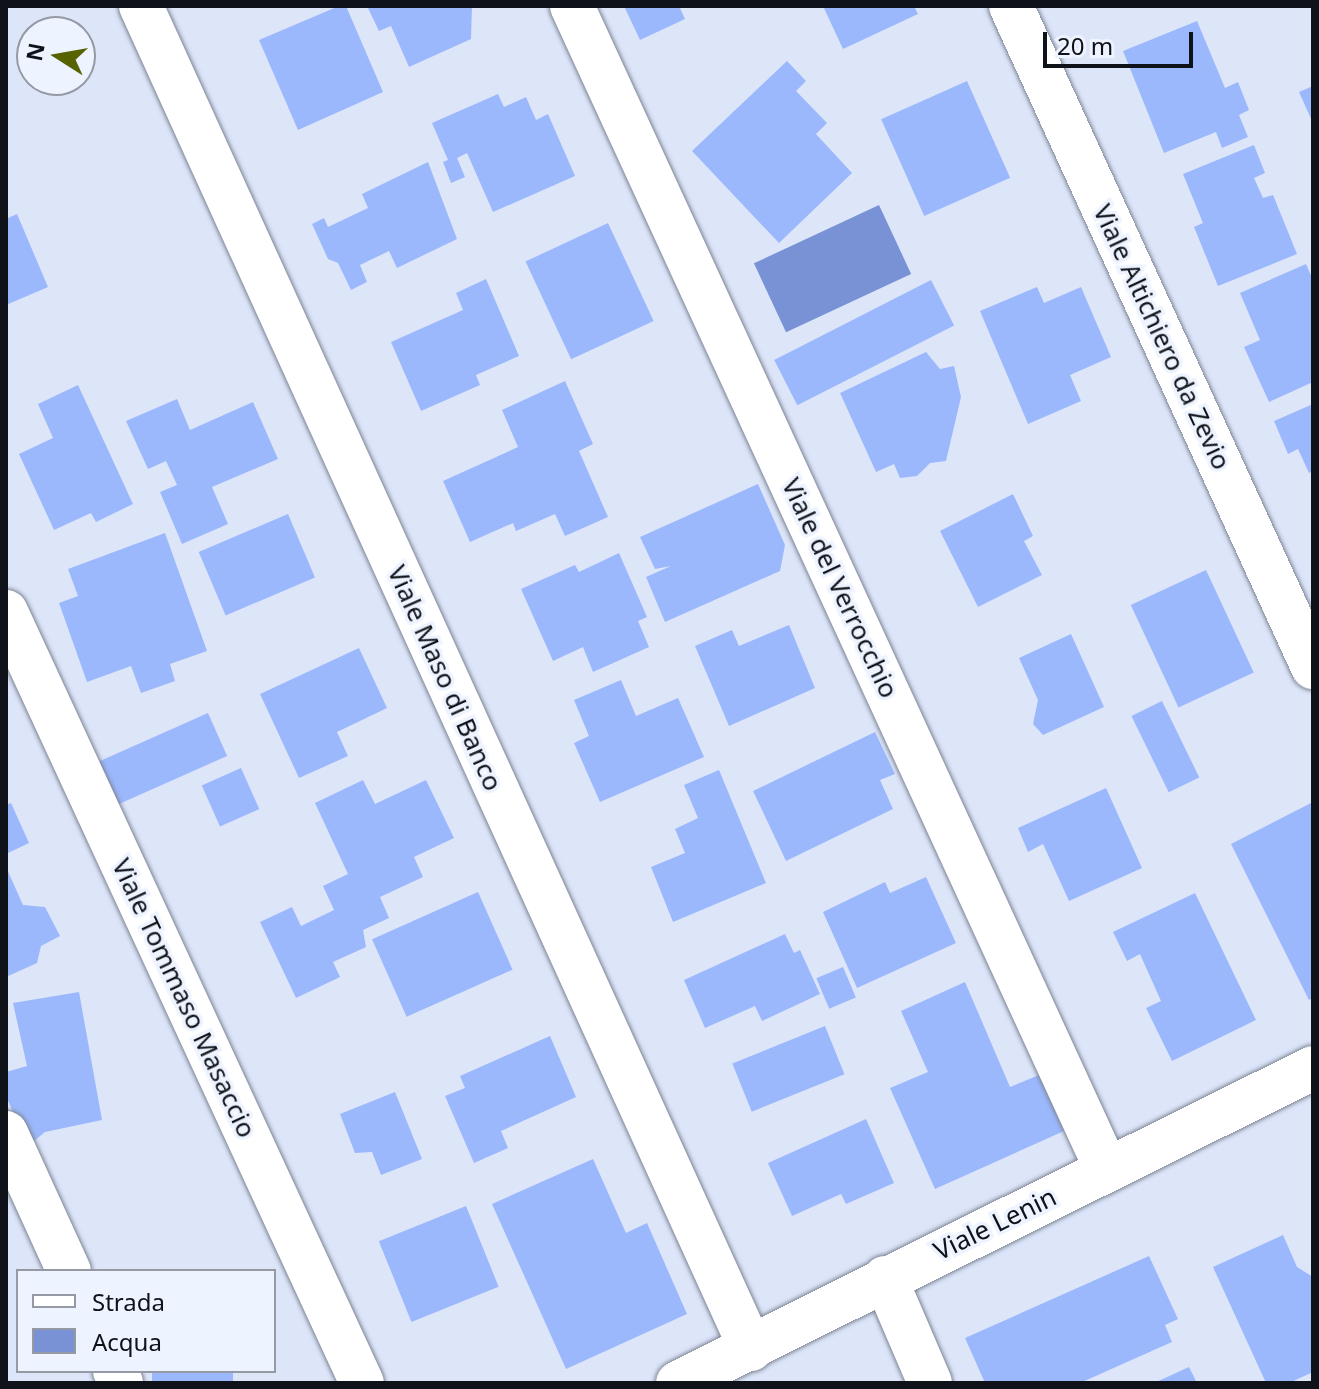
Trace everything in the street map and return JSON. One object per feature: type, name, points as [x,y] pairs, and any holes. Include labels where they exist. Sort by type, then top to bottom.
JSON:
[{"type":"street","name":"Viale Maso di Banco","points":[[141,6],[751,1349]]},
{"type":"street","name":"Viale del Verrocchio","points":[[572,6],[1107,1170]]},
{"type":"street","name":"Viale Altichiero da Zevio","points":[[1011,6],[1313,667]]},
{"type":"street","name":"Viale Tommaso Masaccio","points":[[6,612],[362,1383]]},
{"type":"street","name":"Viale Lenin","points":[[678,1383],[1313,1068]]},
{"type":"street","points":[[6,1133],[68,1269]]},
{"type":"street","points":[[885,1278],[930,1383]]},
{"type":"water","points":[[879,205],[911,274],[786,332],[754,263]]},
{"type":"building","points":[[339,6],[346,6],[383,92],[298,130],[259,40]]},
{"type":"building","points":[[367,6],[472,6],[471,39],[409,67],[391,26],[379,31]]},
{"type":"building","points":[[624,6],[679,6],[685,19],[640,40]]},
{"type":"building","points":[[823,6],[914,6],[918,14],[843,49]]},
{"type":"building","points":[[1197,21],[1225,88],[1238,82],[1249,110],[1239,115],[1248,137],[1222,148],[1216,132],[1164,153],[1123,51]]},
{"type":"building","points":[[787,61],[806,81],[796,91],[827,123],[816,134],[852,173],[779,243],[692,151]]},
{"type":"building","points":[[967,81],[1010,178],[924,216],[881,119]]},
{"type":"building","points":[[1313,86],[1313,123],[1299,92]]},
{"type":"building","points":[[498,94],[504,107],[526,97],[536,120],[548,114],[575,176],[493,212],[467,153],[457,158],[465,177],[451,183],[443,162],[448,160],[432,123]]},
{"type":"building","points":[[1254,145],[1265,173],[1254,178],[1263,198],[1273,195],[1297,254],[1218,286],[1194,227],[1203,223],[1183,174]]},
{"type":"building","points":[[428,162],[457,239],[397,268],[389,251],[360,265],[367,282],[351,290],[338,263],[328,259],[312,224],[324,218],[328,227],[368,208],[362,194]]},
{"type":"building","points":[[17,214],[48,287],[6,305],[6,219]]},
{"type":"building","points":[[608,223],[654,321],[571,359],[526,261]]},
{"type":"building","points":[[1306,264],[1313,280],[1313,382],[1269,402],[1244,347],[1260,340],[1240,293]]},
{"type":"building","points":[[486,279],[519,356],[476,375],[480,385],[421,411],[391,342],[463,310],[456,293]]},
{"type":"building","points":[[931,280],[954,325],[797,405],[774,360]]},
{"type":"building","points":[[1037,287],[1044,303],[1081,287],[1111,357],[1070,375],[1081,401],[1028,424],[980,311]]},
{"type":"building","points":[[926,352],[940,369],[954,366],[961,397],[946,461],[930,463],[917,476],[900,478],[894,464],[876,472],[840,393]]},
{"type":"building","points":[[565,381],[593,444],[579,451],[608,517],[565,536],[555,514],[516,531],[513,523],[470,542],[443,481],[518,447],[502,410]]},
{"type":"building","points":[[78,385],[133,504],[96,522],[91,513],[54,530],[19,454],[53,438],[38,404]]},
{"type":"building","points":[[177,399],[190,430],[253,402],[278,459],[212,487],[228,524],[182,544],[160,492],[177,485],[166,461],[148,469],[126,421]]},
{"type":"building","points":[[1313,404],[1313,471],[1309,473],[1298,449],[1288,454],[1274,421]]},
{"type":"building","points":[[758,484],[785,545],[780,571],[665,622],[646,577],[671,566],[655,569],[640,537]]},
{"type":"building","points":[[1013,494],[1033,536],[1024,541],[1042,575],[978,607],[940,531]]},
{"type":"building","points":[[288,514],[315,578],[226,615],[199,552]]},
{"type":"building","points":[[165,533],[207,651],[170,664],[175,681],[141,693],[131,666],[87,682],[59,603],[78,596],[68,569]]},
{"type":"building","points":[[619,553],[647,617],[638,621],[649,647],[593,672],[583,647],[553,661],[521,589],[575,565],[579,572]]},
{"type":"building","points":[[1206,570],[1254,672],[1179,707],[1131,605]]},
{"type":"building","points":[[789,625],[815,688],[729,726],[695,646],[732,630],[739,646]]},
{"type":"building","points":[[1071,634],[1104,707],[1043,735],[1033,724],[1038,700],[1019,658]]},
{"type":"building","points":[[359,648],[387,708],[337,732],[348,756],[299,778],[260,694]]},
{"type":"building","points":[[621,680],[636,716],[678,698],[704,757],[600,802],[574,743],[589,736],[574,700]]},
{"type":"building","points":[[1162,701],[1199,777],[1169,792],[1131,716]]},
{"type":"building","points":[[208,713],[227,756],[113,807],[94,764]]},
{"type":"building","points":[[875,732],[895,774],[880,780],[893,809],[786,861],[753,791]]},
{"type":"building","points":[[241,768],[259,809],[220,827],[202,785]]},
{"type":"building","points":[[719,770],[766,883],[673,922],[651,867],[685,853],[675,829],[698,818],[684,785]]},
{"type":"building","points":[[363,780],[375,804],[426,780],[454,838],[414,857],[423,877],[380,897],[389,918],[363,930],[366,947],[333,962],[340,977],[296,998],[260,922],[292,907],[301,926],[334,910],[323,886],[348,874],[315,803]]},
{"type":"building","points":[[1106,788],[1142,868],[1069,901],[1043,844],[1028,852],[1018,828]]},
{"type":"building","points":[[1313,802],[1313,998],[1309,1000],[1231,844]]},
{"type":"building","points":[[11,803],[29,843],[6,854],[6,805]]},
{"type":"building","points":[[6,867],[23,905],[45,907],[60,936],[41,946],[37,963],[6,977]]},
{"type":"building","points":[[926,877],[956,943],[857,988],[823,912],[885,882],[890,893]]},
{"type":"building","points":[[478,892],[513,970],[407,1017],[372,939]]},
{"type":"building","points":[[1195,893],[1256,1020],[1172,1061],[1146,1008],[1161,1001],[1140,954],[1127,961],[1113,932]]},
{"type":"building","points":[[785,934],[794,953],[800,950],[820,994],[762,1021],[755,1006],[705,1028],[684,980]]},
{"type":"building","points":[[843,967],[856,997],[829,1009],[816,978]]},
{"type":"building","points":[[965,982],[1010,1087],[1039,1075],[1064,1131],[935,1189],[890,1088],[928,1072],[901,1011]]},
{"type":"building","points":[[79,992],[102,1120],[45,1132],[28,1146],[6,1096],[6,1072],[27,1066],[13,1003]]},
{"type":"building","points":[[825,1026],[844,1074],[752,1112],[732,1063]]},
{"type":"building","points":[[550,1036],[576,1097],[501,1131],[508,1148],[474,1163],[445,1096],[465,1088],[460,1076]]},
{"type":"building","points":[[395,1092],[422,1159],[381,1175],[372,1152],[355,1153],[340,1114]]},
{"type":"building","points":[[866,1119],[894,1183],[846,1204],[841,1194],[792,1216],[768,1163]]},
{"type":"building","points":[[593,1159],[626,1233],[647,1223],[687,1314],[566,1369],[492,1204]]},
{"type":"building","points":[[466,1206],[499,1287],[411,1322],[379,1241]]},
{"type":"building","points":[[1283,1235],[1297,1267],[1313,1277],[1313,1372],[1289,1383],[1266,1383],[1213,1267]]},
{"type":"building","points":[[1149,1256],[1178,1319],[1165,1325],[1172,1342],[1080,1383],[985,1383],[965,1338]]},
{"type":"building","points":[[1189,1367],[1197,1383],[1154,1383]]},
{"type":"building","points":[[152,1373],[233,1373],[233,1383],[152,1383]]}]
